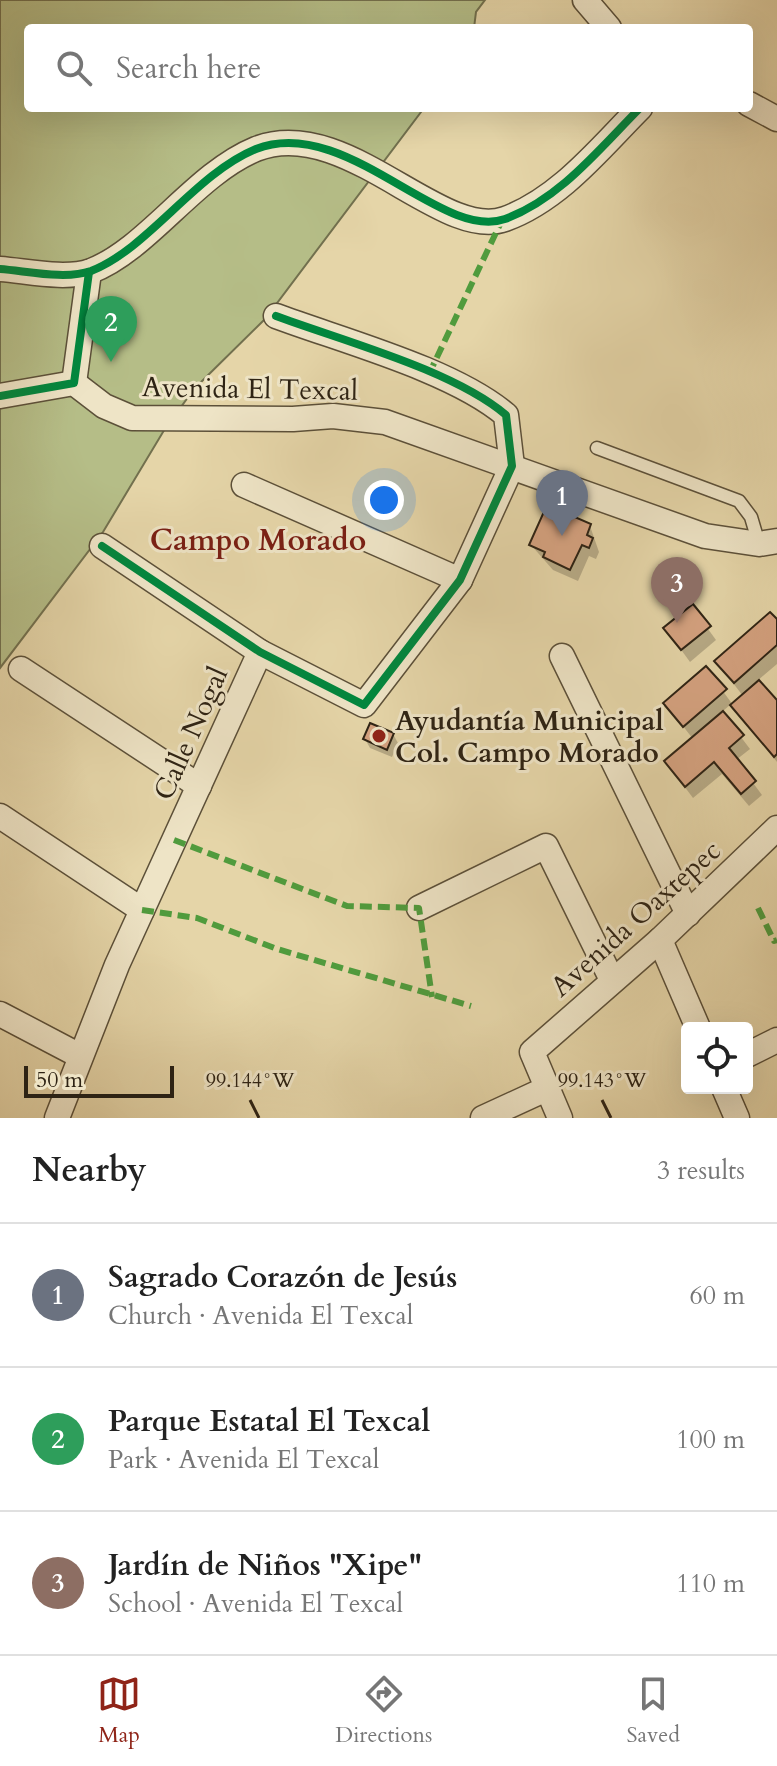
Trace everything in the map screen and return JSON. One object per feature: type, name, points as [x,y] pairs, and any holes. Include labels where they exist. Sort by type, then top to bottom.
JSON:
[{"type":"street","points":[[585,0],[606,24]]},
{"type":"street","points":[[753,106],[777,119]]},
{"type":"street","points":[[0,269],[89,272],[115,258],[220,170],[257,149],[290,143],[322,146],[462,216],[502,220],[535,204],[573,175],[636,112]]},
{"type":"street","points":[[0,396],[74,383],[89,272]]},
{"type":"street","points":[[276,316],[429,374],[493,405],[506,415],[512,466]]},
{"type":"street","name":"Avenida El Texcal","points":[[74,383],[104,406],[132,418],[293,419],[333,416],[385,422],[705,536],[768,542]]},
{"type":"street","name":"Calle Nogal","points":[[57,1118],[142,910],[260,652],[364,705],[460,580],[512,466]]},
{"type":"street","points":[[244,485],[460,580]]},
{"type":"street","points":[[102,546],[260,652]]},
{"type":"street","points":[[562,656],[688,914]]},
{"type":"street","points":[[21,669],[199,786]]},
{"type":"street","points":[[0,816],[142,910]]},
{"type":"street","name":"Avenida Oaxtepec","points":[[546,1089],[532,1052],[660,940],[777,828]]},
{"type":"street","points":[[419,908],[546,846],[612,980]]},
{"type":"street","points":[[660,940],[695,1022]]},
{"type":"street","points":[[0,1014],[80,1056]]},
{"type":"street","points":[[753,1052],[777,1040]]},
{"type":"street","points":[[483,1118],[546,1089],[560,1118]]},
{"type":"street","points":[[727,1094],[737,1118]]},
{"type":"lane","points":[[597,448],[739,501],[768,542]]},
{"type":"green space","points":[[0,0],[485,0],[476,12],[474,24],[24,24],[24,112],[421,112],[265,319],[194,389],[163,432],[103,532],[0,668]]},
{"type":"building","points":[[547,505],[591,524],[587,535],[593,538],[589,548],[582,545],[570,570],[543,557],[545,552],[529,545]]},
{"type":"building","points":[[693,604],[711,626],[681,650],[663,628]]},
{"type":"building","points":[[770,612],[777,619],[777,645],[734,683],[714,661]]},
{"type":"building","points":[[706,666],[727,689],[683,727],[663,703]]},
{"type":"building","points":[[759,680],[777,700],[777,754],[774,757],[730,705]]},
{"type":"building","points":[[723,711],[744,735],[729,748],[756,781],[741,794],[714,762],[685,787],[664,761]]},
{"type":"building","name":"Ayudantía Municipal Col. Campo Morado","points":[[370,723],[394,733],[387,750],[363,739]]},
{"type":"marked path","points":[[429,374],[502,220]]},
{"type":"marked path","points":[[174,840],[347,906],[419,908],[432,997]]},
{"type":"marked path","points":[[758,908],[774,941],[777,940]]},
{"type":"marked path","points":[[142,910],[197,918],[277,949],[471,1006]]},
{"type":"cycle path","points":[[0,269],[58,275],[91,271],[132,246],[212,176],[234,161],[256,149],[290,143],[323,148],[357,162],[452,213],[480,221],[505,219],[544,199],[561,186],[636,112]]},
{"type":"cycle path","points":[[0,396],[74,383],[89,272]]},
{"type":"cycle path","points":[[102,546],[260,652],[364,705],[460,580],[512,466],[506,415],[484,399],[428,370],[276,316]]},
{"type":"place","name":"Parque Estatal El Texcal","points":[[111,362]]},
{"type":"place","name":"Sagrado Corazón de Jesús","points":[[562,536]]},
{"type":"place","name":"Jardín de Niños \"Xipe\"","points":[[677,623]]},
{"type":"place","name":"Ayudantía Municipal Col. Campo Morado","points":[[379,736]]},
{"type":"district","name":"Campo Morado","points":[[258,540]]}]
